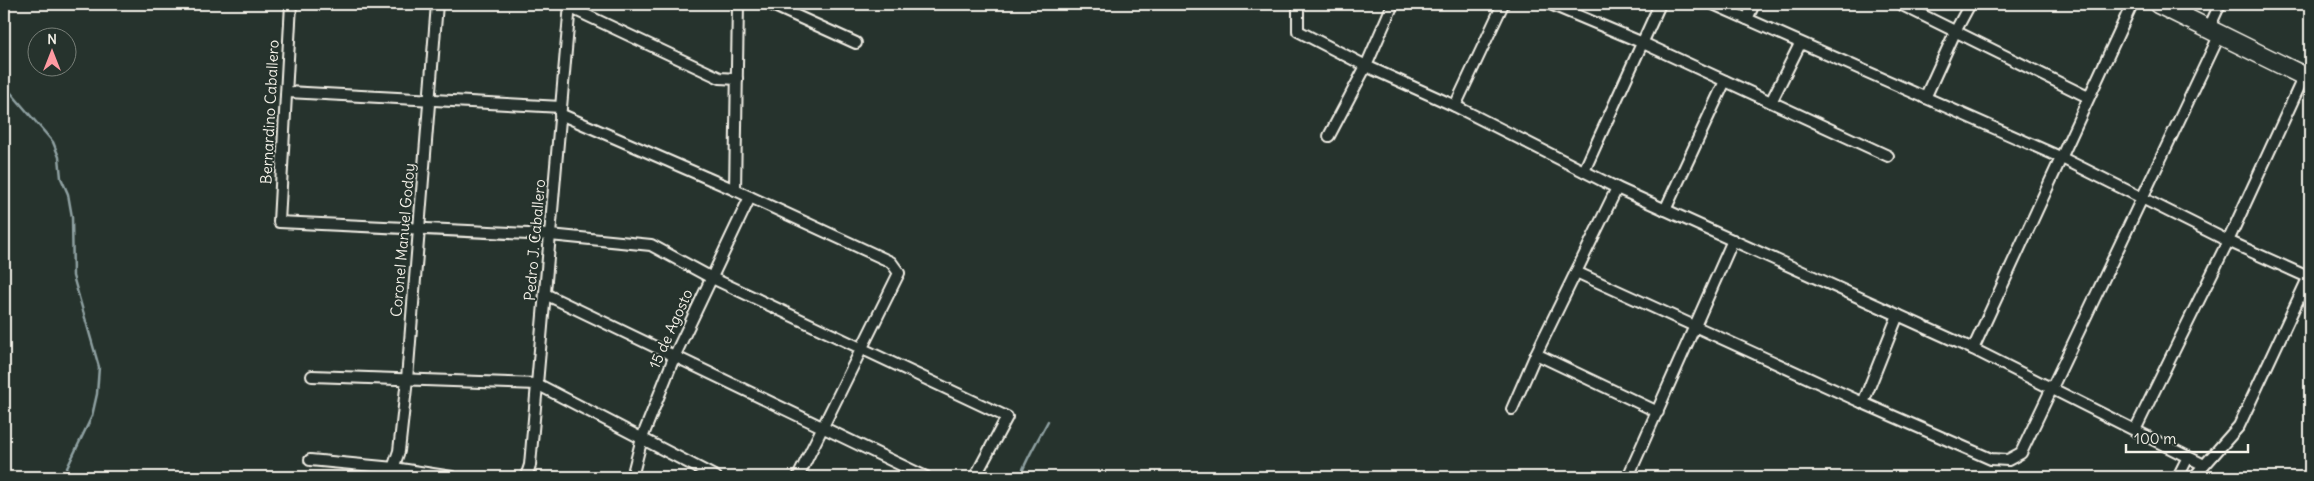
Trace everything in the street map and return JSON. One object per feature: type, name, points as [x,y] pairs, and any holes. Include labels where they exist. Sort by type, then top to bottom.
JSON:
[{"type":"highway","points":[[2158,4],[2307,78]]},
{"type":"street","name":"Bernardino Caballero","points":[[292,4],[288,92],[278,222],[418,229]]},
{"type":"street","name":"Coronel Manuel Godoy","points":[[392,473],[399,451],[407,379],[437,4]]},
{"type":"street","points":[[735,190],[738,4]]},
{"type":"street","points":[[770,4],[856,43]]},
{"type":"street","points":[[1298,4],[1298,31],[1366,66],[1455,106],[1617,188],[1973,349],[2204,465]]},
{"type":"street","points":[[1329,136],[1366,66],[1393,4]]},
{"type":"street","points":[[1455,106],[1503,4]]},
{"type":"street","points":[[1550,4],[1643,43],[1888,156]]},
{"type":"street","points":[[1584,171],[1660,4]]},
{"type":"street","points":[[1713,4],[1800,44],[2060,157],[2228,241],[2310,276],[2240,426],[2194,477]]},
{"type":"street","points":[[1747,19],[1754,4]]},
{"type":"street","points":[[1900,4],[1956,30],[2088,97]]},
{"type":"street","points":[[1924,98],[1970,4]]},
{"type":"street","points":[[1973,349],[2132,4]]},
{"type":"street","points":[[1576,272],[1863,403],[1991,459],[2008,460],[2021,453],[2142,199],[2214,31],[2220,4]]},
{"type":"street","points":[[570,5],[720,78],[737,79]]},
{"type":"street","name":"Pedro J. Caballero","points":[[526,477],[530,464],[570,5]]},
{"type":"street","points":[[1771,102],[1800,44]]},
{"type":"street","points":[[2135,430],[2307,78]]},
{"type":"street","points":[[1665,210],[1725,81]]},
{"type":"street","points":[[288,92],[429,99],[561,110],[891,262],[899,273],[798,477]]},
{"type":"street","points":[[1512,409],[1536,354],[1617,188]]},
{"type":"street","name":"15 de Agosto","points":[[632,477],[642,438],[675,354],[710,277],[750,197]]},
{"type":"street","points":[[418,229],[550,235],[651,245],[710,277],[1007,417],[975,477]]},
{"type":"street","points":[[1628,477],[1733,240]]},
{"type":"street","points":[[545,294],[675,354],[926,477]]},
{"type":"street","points":[[1863,403],[1898,315]]},
{"type":"street","points":[[1536,354],[1658,412]]},
{"type":"street","points":[[312,376],[537,384],[716,477]]},
{"type":"street","points":[[2178,477],[2188,457]]},
{"type":"street","points":[[310,460],[392,473],[452,477]]},
{"type":"waterway","points":[[7,4],[8,47],[4,73],[6,87],[53,142],[59,157],[61,178],[68,194],[72,217],[73,276],[99,367],[97,394],[92,416],[67,468],[68,477]]},
{"type":"waterway","points":[[1020,477],[1048,421]]}]
